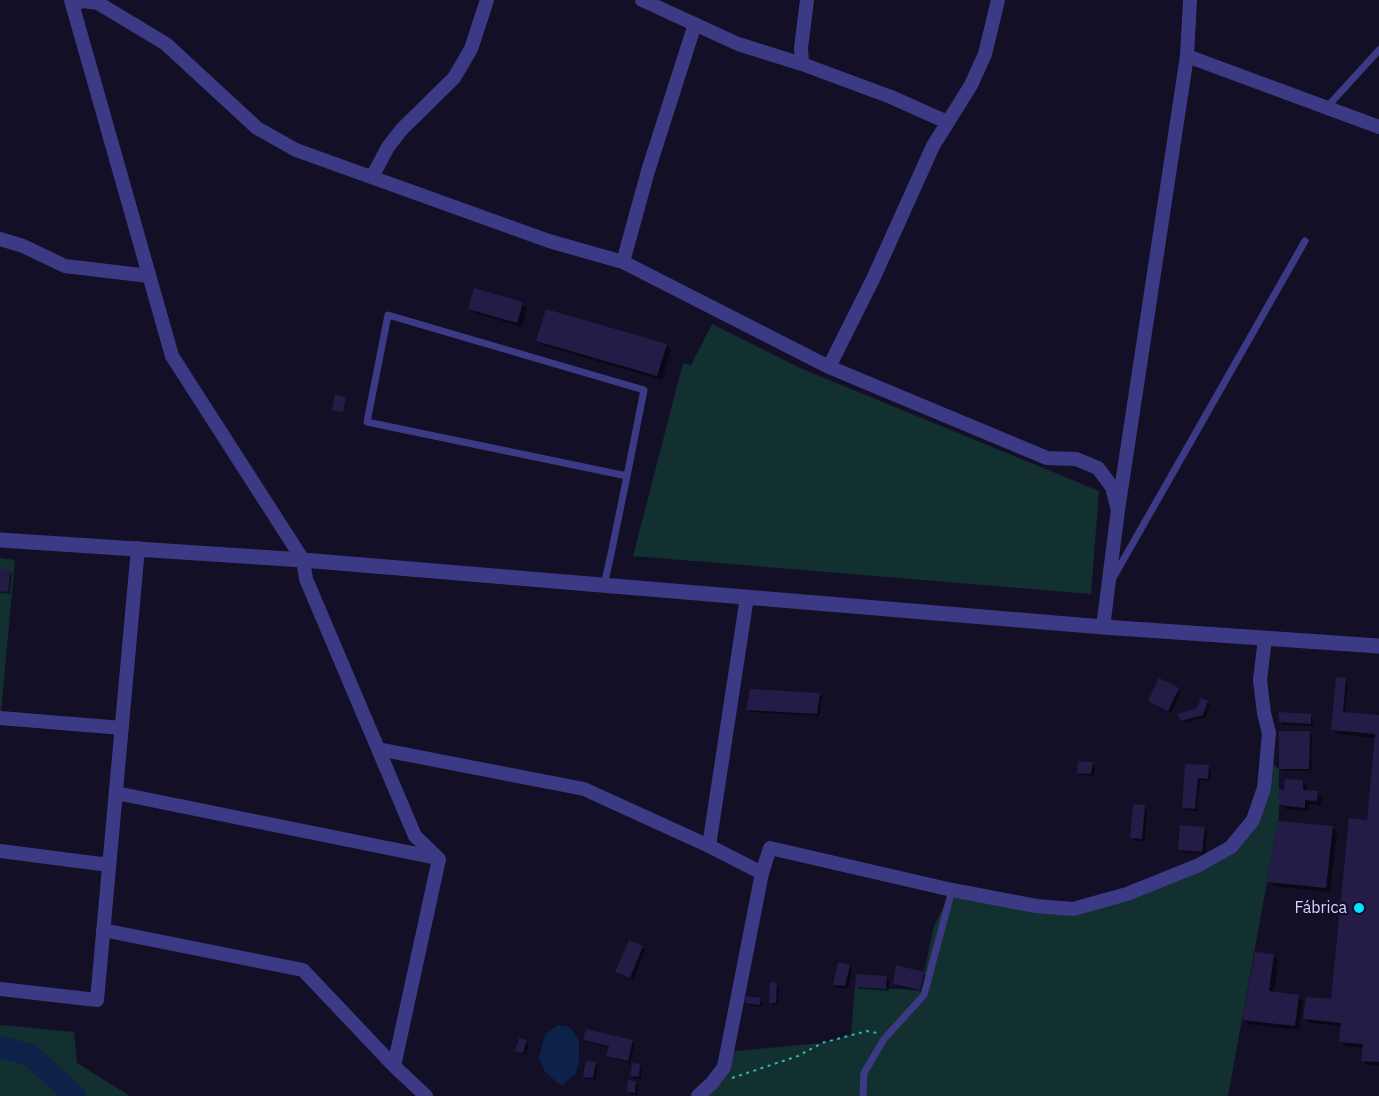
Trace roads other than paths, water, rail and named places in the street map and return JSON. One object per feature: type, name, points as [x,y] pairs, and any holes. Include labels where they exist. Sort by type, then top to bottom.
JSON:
[{"type":"street","points":[[372,177],[388,147],[402,129],[454,78],[471,49],[487,0]]},
{"type":"street","points":[[642,0],[738,44],[802,64],[891,97],[946,122]]},
{"type":"street","points":[[802,64],[801,48],[807,0]]},
{"type":"street","points":[[829,367],[873,279],[933,146],[971,85],[985,54],[998,0]]},
{"type":"street","points":[[1103,627],[1118,510],[1187,56],[1190,0]]},
{"type":"street","points":[[440,859],[415,836],[306,579],[303,560],[172,356],[72,2],[98,3],[166,44],[257,128],[296,150],[549,241],[623,262],[829,367],[1047,458],[1076,459],[1098,468],[1112,487],[1118,510]]},
{"type":"street","points":[[623,262],[648,171],[695,24]]},
{"type":"street","points":[[1187,56],[1379,127]]},
{"type":"street","points":[[0,239],[23,246],[65,266],[149,276]]},
{"type":"street","points":[[0,540],[303,560],[1103,627],[1379,646]]},
{"type":"street","points":[[0,989],[97,1000],[138,548]]},
{"type":"street","points":[[709,846],[747,597]]},
{"type":"street","points":[[698,1096],[724,1067],[762,873],[770,848],[952,890],[1036,906],[1073,909],[1127,894],[1199,865],[1231,847],[1253,820],[1264,788],[1269,733],[1260,680],[1265,639]]},
{"type":"street","points":[[0,718],[122,728]]},
{"type":"street","points":[[378,748],[584,789],[762,873]]},
{"type":"street","points":[[116,793],[440,859]]},
{"type":"street","points":[[0,851],[109,865]]},
{"type":"street","points":[[394,1066],[440,859]]},
{"type":"street","points":[[103,930],[303,970],[394,1066],[426,1096]]},
{"type":"lane","points":[[1327,107],[1379,50]]},
{"type":"lane","points":[[1109,585],[1305,241]]},
{"type":"lane","points":[[604,585],[627,476],[644,390],[387,315],[367,422],[627,476]]},
{"type":"lane","points":[[863,1096],[864,1072],[884,1039],[924,995],[952,890]]},
{"type":"water","points":[[558,1025],[570,1027],[579,1040],[576,1073],[562,1086],[545,1072],[539,1057],[545,1035]]},
{"type":"waterway","points":[[0,1047],[30,1055],[75,1096]]},
{"type":"place","name":"Fábrica","points":[[1359,908]]}]
